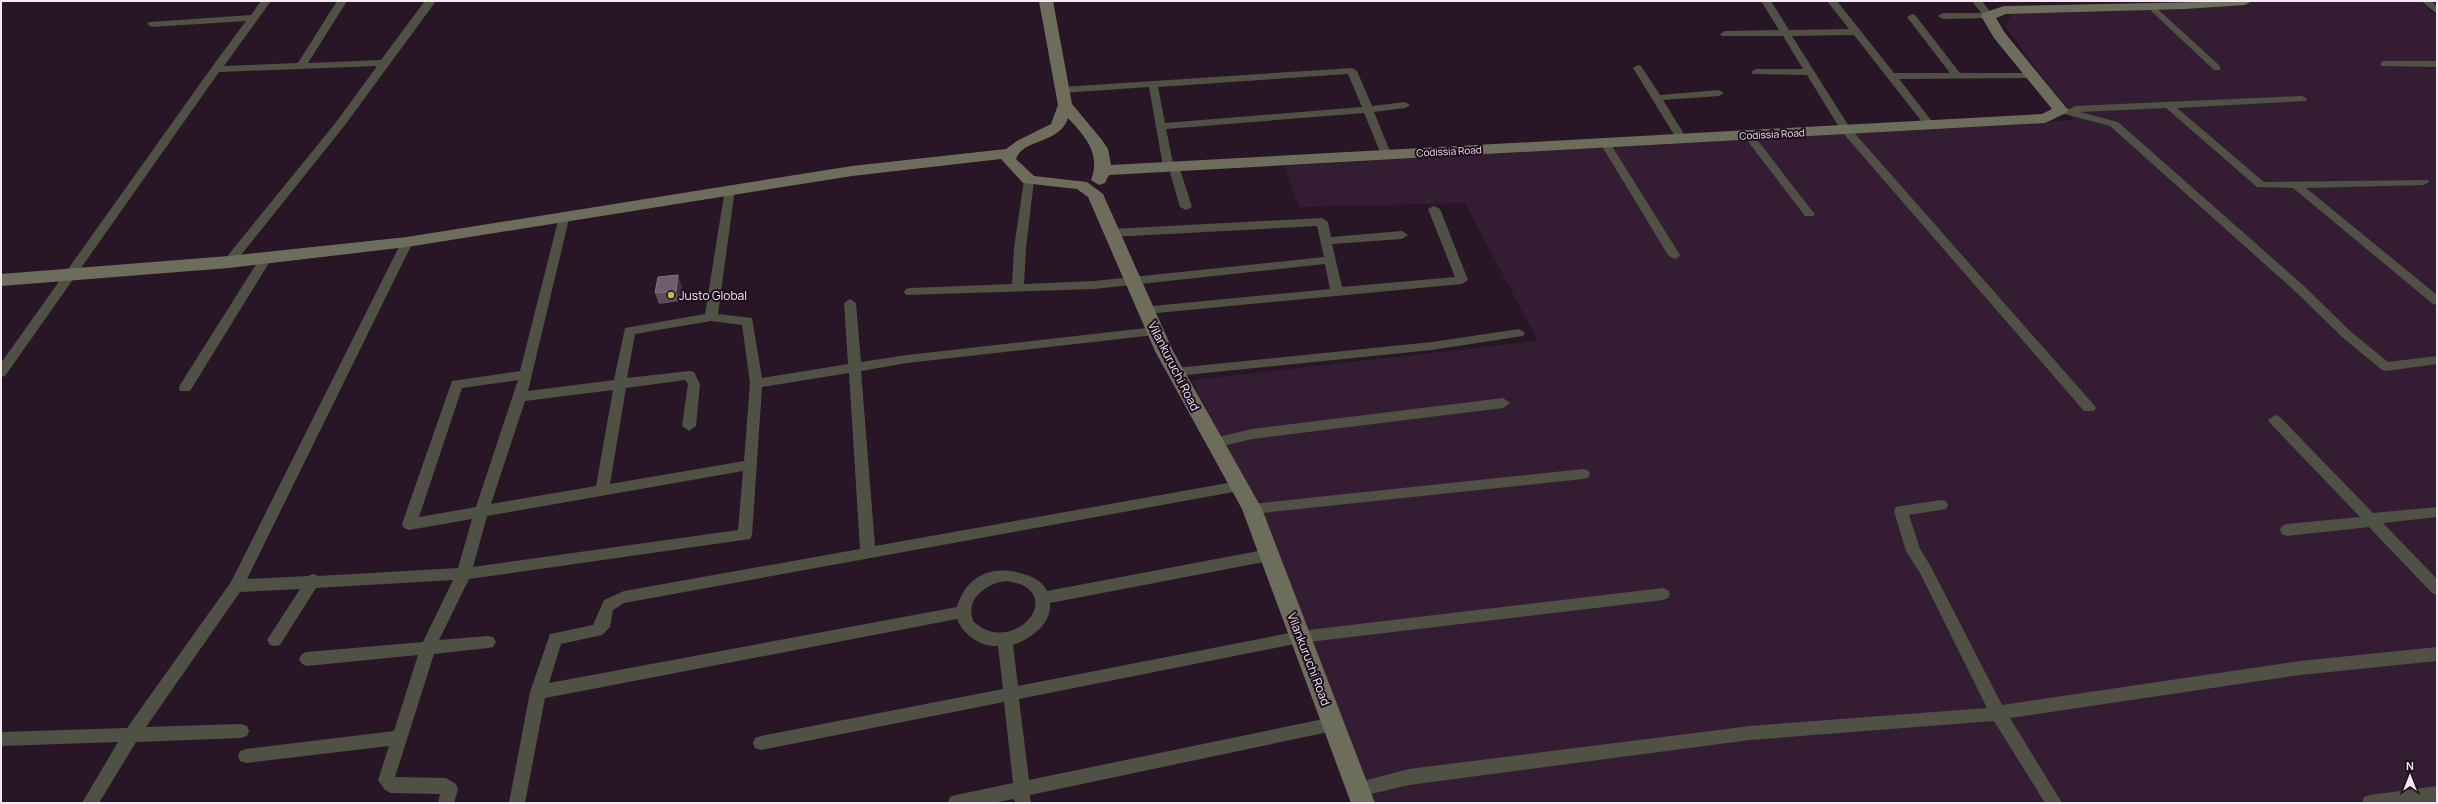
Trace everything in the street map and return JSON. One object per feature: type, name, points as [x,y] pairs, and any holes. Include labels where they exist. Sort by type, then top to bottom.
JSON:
[{"type":"street","points":[[1,373],[68,274],[215,69],[266,1]]},
{"type":"street","points":[[301,66],[342,1]]},
{"type":"street","points":[[229,262],[290,184],[341,123],[431,1]]},
{"type":"street","points":[[1,280],[229,262],[407,242],[563,219],[730,190],[852,171],[1010,153],[1022,144],[1046,134],[1058,126],[1063,97],[1046,1]]},
{"type":"street","points":[[1766,1],[1846,130],[2089,408]]},
{"type":"street","points":[[1832,1],[1930,125]]},
{"type":"street","points":[[1977,1],[1999,35],[2030,75],[2061,110],[2114,124],[2294,284],[2346,334],[2386,367],[2437,360]]},
{"type":"street","points":[[1943,16],[1988,16],[2004,10],[2151,6],[2177,3],[2245,1]]},
{"type":"street","points":[[2426,1],[2437,11]]},
{"type":"street","points":[[2151,6],[2217,68]]},
{"type":"street","points":[[1912,17],[1958,77]]},
{"type":"street","points":[[152,24],[254,18]]},
{"type":"street","points":[[1725,34],[1857,32]]},
{"type":"street","points":[[215,69],[384,63]]},
{"type":"street","points":[[2384,64],[2437,64]]},
{"type":"street","points":[[1638,68],[1682,139]]},
{"type":"street","points":[[1063,97],[1153,84],[1352,71],[1386,154]]},
{"type":"street","points":[[1756,72],[1809,72]]},
{"type":"street","points":[[1891,76],[1958,77],[2030,75]]},
{"type":"street","points":[[1153,84],[1171,166],[1186,207]]},
{"type":"street","points":[[1656,98],[1719,93]]},
{"type":"street","points":[[1010,153],[1008,160],[1029,180],[1081,185],[1095,194],[1096,184],[1105,170],[1103,155],[1093,135],[1080,124],[1063,97]]},
{"type":"street","points":[[2061,110],[2302,99]]},
{"type":"street","points":[[2167,104],[2261,185],[2424,182]]},
{"type":"street","points":[[1161,126],[1368,110],[1405,105]]},
{"type":"street","name":"Codissia Road","points":[[1105,170],[2045,118],[2061,110]]},
{"type":"street","points":[[1748,135],[1809,214]]},
{"type":"street","points":[[1605,143],[1674,255]]},
{"type":"street","points":[[1018,288],[1020,248],[1029,180]]},
{"type":"street","points":[[2296,185],[2437,301]]},
{"type":"street","points":[[711,317],[730,190]]},
{"type":"street","name":"Vilankuruchi Road","points":[[1095,194],[1136,282],[1155,331],[1252,509],[1361,796]]},
{"type":"street","points":[[1146,310],[1462,280],[1434,209]]},
{"type":"street","points":[[446,803],[450,789],[446,786],[391,785],[386,780],[428,647],[464,574],[481,512],[520,397],[524,375],[563,219]]},
{"type":"street","points":[[1112,233],[1316,221],[1322,222],[1336,292]]},
{"type":"street","points":[[1325,241],[1402,235]]},
{"type":"street","points":[[90,803],[132,734],[236,586],[407,242]]},
{"type":"street","points":[[185,388],[266,258]]},
{"type":"street","points":[[910,292],[1136,282],[1329,260]]},
{"type":"street","points":[[850,303],[868,553]]},
{"type":"street","points":[[236,586],[313,580],[464,574],[745,535],[756,383],[748,321],[711,317],[629,331],[602,490]]},
{"type":"street","points":[[756,383],[855,367],[1155,331]]},
{"type":"street","points":[[1176,372],[1432,346],[1519,333]]},
{"type":"street","points":[[524,375],[457,384],[408,524],[750,465]]},
{"type":"street","points":[[520,397],[689,375],[694,384],[689,426]]},
{"type":"street","points":[[1215,443],[1252,434],[1503,403]]},
{"type":"street","points":[[2275,420],[2437,589]]},
{"type":"street","points":[[1252,509],[1532,478],[1583,474]]},
{"type":"street","points":[[517,803],[538,692],[555,639],[597,631],[602,627],[606,606],[610,601],[1239,486]]},
{"type":"street","points":[[1940,505],[1901,511],[1913,551],[1925,569],[1998,713],[2054,803]]},
{"type":"street","points":[[2287,530],[2369,522],[2370,519],[2437,512]]},
{"type":"street","points":[[1044,598],[1269,555]]},
{"type":"street","points":[[1006,575],[1025,578],[1039,588],[1044,598],[1044,609],[1039,620],[1030,630],[1018,637],[1005,640],[992,640],[976,634],[965,622],[963,612],[965,601],[971,591],[981,582],[993,577],[1006,575]]},
{"type":"street","points":[[275,640],[313,580]]},
{"type":"street","points":[[761,743],[1300,637],[1663,594]]},
{"type":"street","points":[[538,692],[963,612]]},
{"type":"street","points":[[1005,640],[1022,796]]},
{"type":"street","points":[[307,659],[488,642]]},
{"type":"street","points":[[1361,796],[1408,777],[1750,733],[1972,717],[2300,668],[2437,654]]},
{"type":"street","points":[[956,803],[1022,796],[1334,724]]},
{"type":"street","points":[[1,739],[241,731]]},
{"type":"street","points":[[246,756],[400,737]]},
{"type":"street","points":[[2370,803],[2437,794]]},
{"type":"shaded area","points":[[2259,1],[2419,1],[2437,17],[2437,803],[1368,803],[1266,524],[1192,380],[1538,341],[1465,203],[1299,207],[1285,166],[2074,120],[2005,26],[2012,14]]},
{"type":"building","points":[[678,275],[676,291],[655,293],[658,277]]},
{"type":"place","name":"Justo Global","points":[[671,295]]}]
